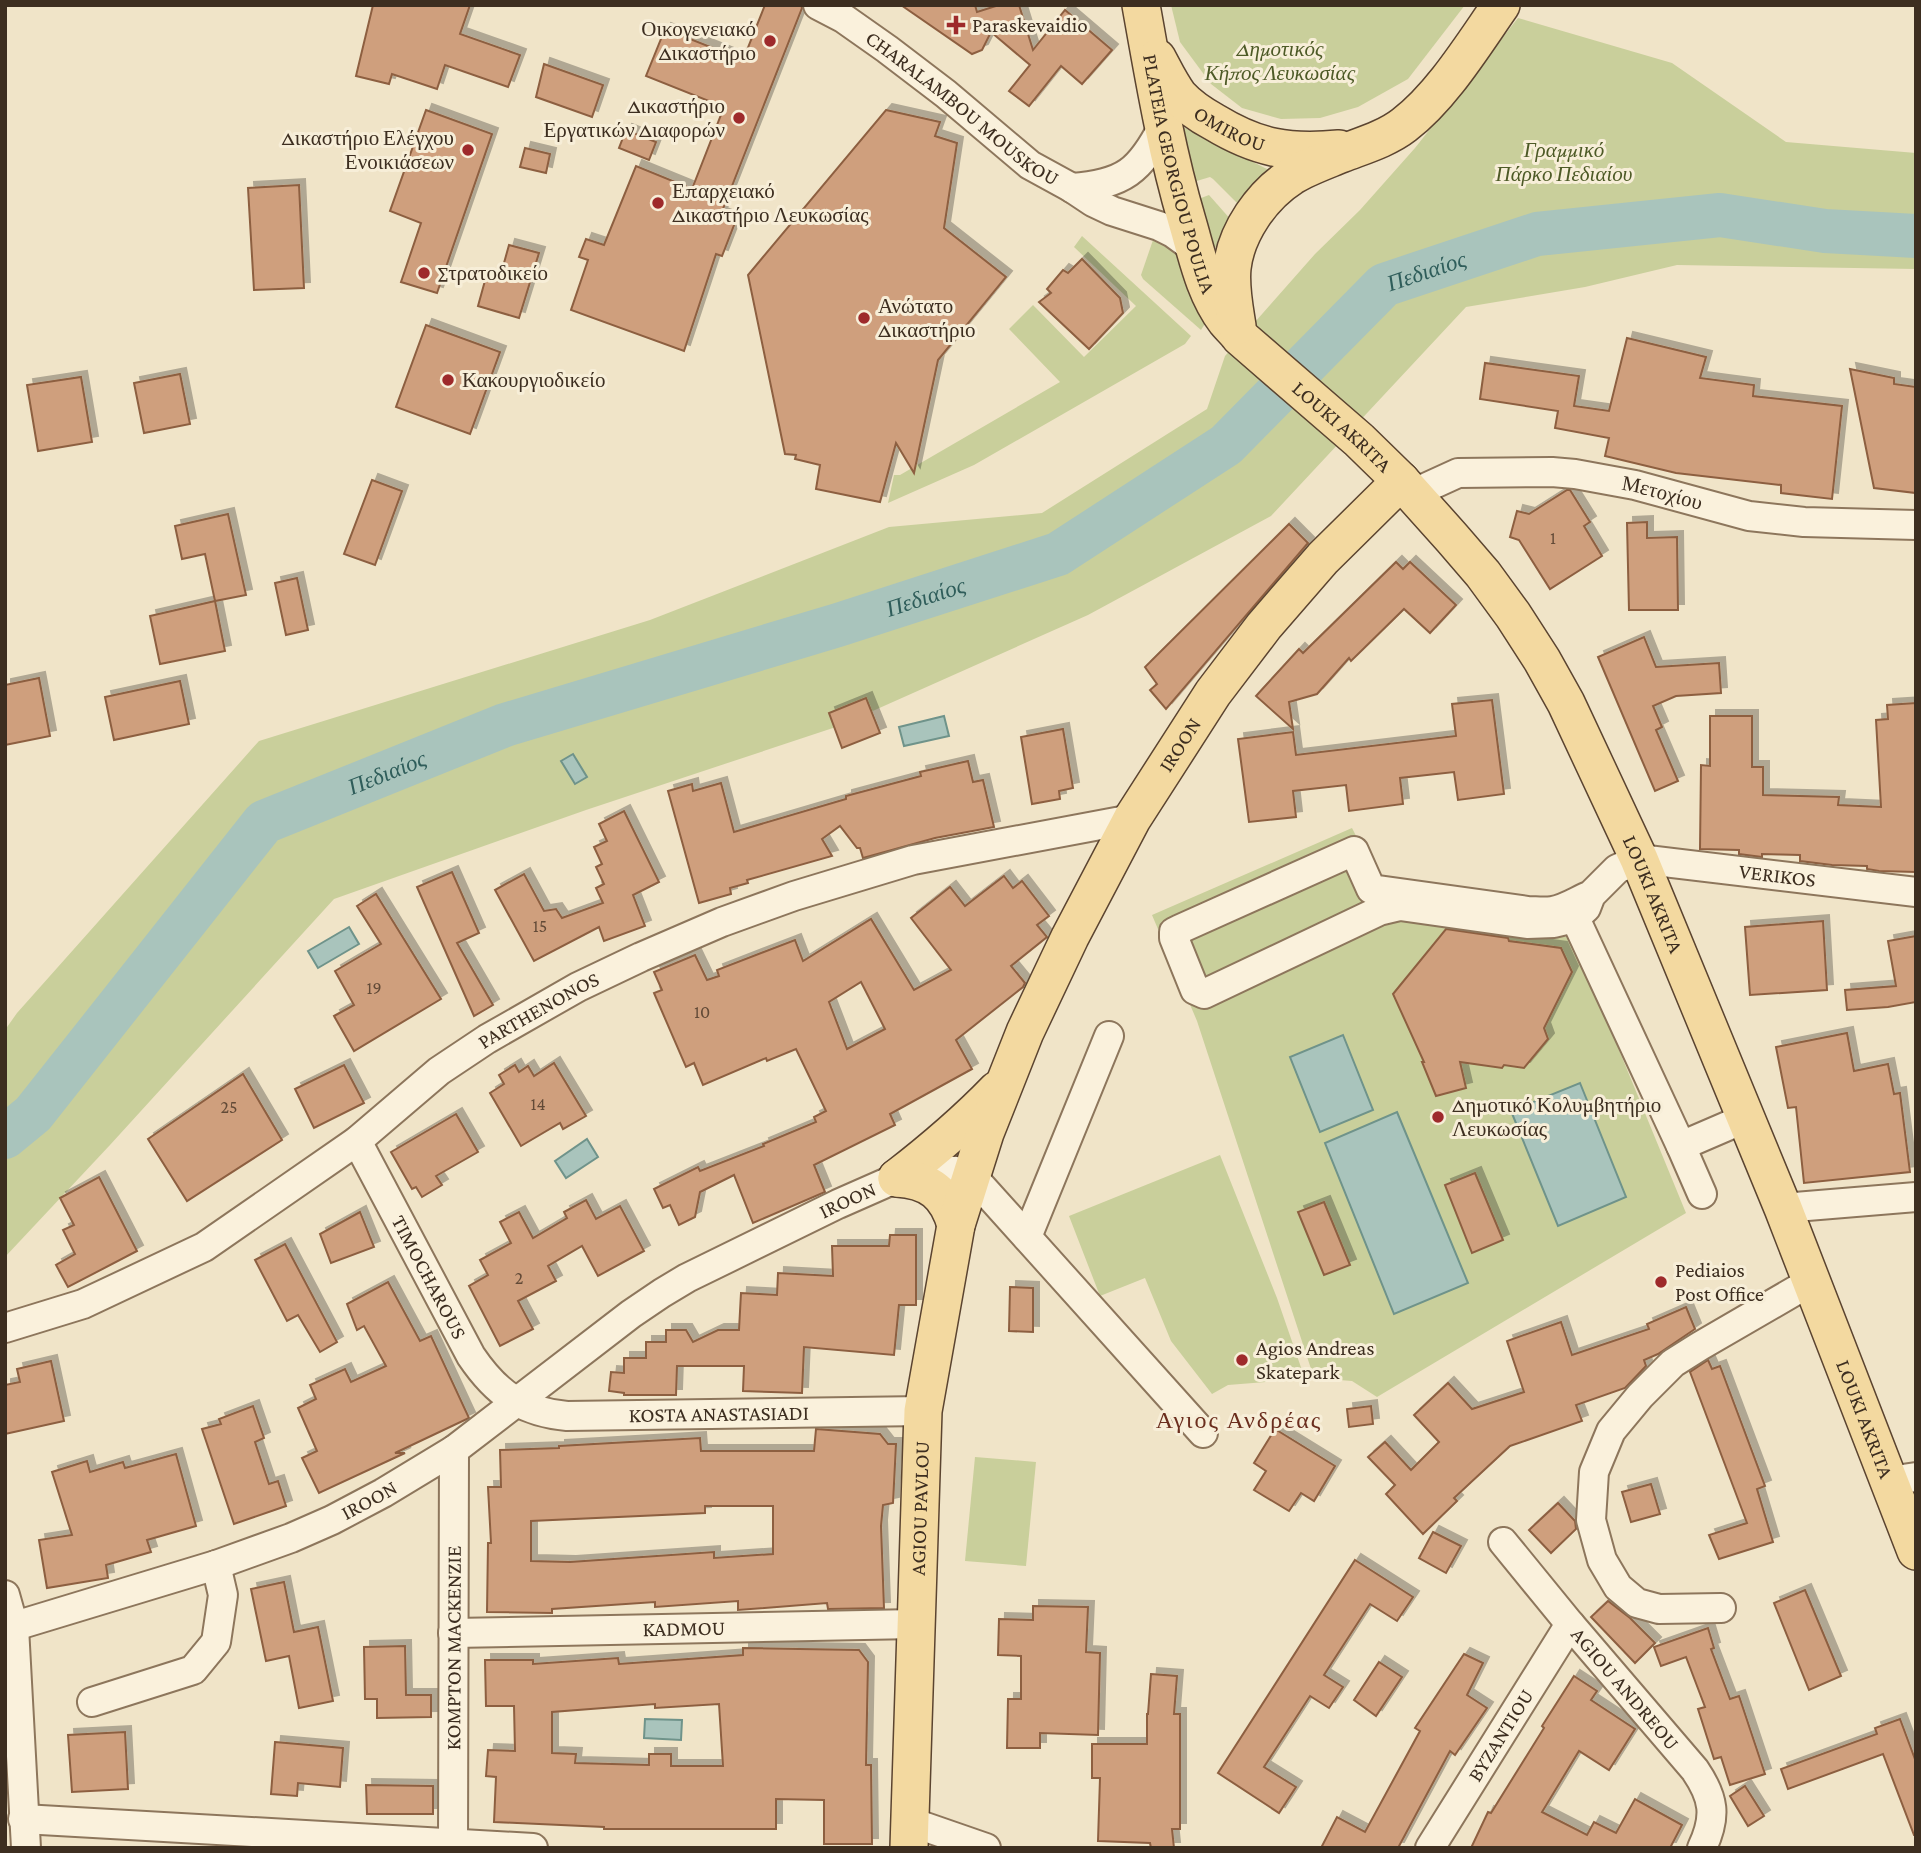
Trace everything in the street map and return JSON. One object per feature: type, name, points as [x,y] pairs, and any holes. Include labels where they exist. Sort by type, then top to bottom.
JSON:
[{"type":"main road","name":"OMIROU","points":[[1239,335],[1232,268],[1241,235],[1274,190],[1311,166],[1402,127],[1444,85],[1501,5]]},
{"type":"main road","name":"OMIROU","points":[[1144,20],[1167,78],[1180,97],[1200,114],[1236,135],[1267,146],[1294,151],[1356,148]]},
{"type":"main road","name":"PLATEIA GEORGIOU POULIA","points":[[1144,20],[1163,125],[1201,271],[1216,305],[1239,335]]},
{"type":"main road","name":"LOUKI AKRITA","points":[[1239,335],[1359,440],[1407,488],[1483,573],[1542,660],[1582,734],[1639,859],[1812,1281],[1903,1479],[1916,1551]]},
{"type":"main road","name":"IROON","points":[[971,1175],[1004,1081],[1070,937],[1132,818],[1213,693],[1264,626],[1323,558],[1407,488]]},
{"type":"main road","points":[[897,1178],[956,1130],[1004,1081]]},
{"type":"main road","name":"AGIOU PAVLOU","points":[[910,1835],[923,1411],[956,1225],[971,1175]]},
{"type":"main road","points":[[897,1178],[919,1181],[936,1191],[949,1205],[956,1225]]},
{"type":"street","name":"CHARALAMBOU MOUSKOU","points":[[818,5],[843,18],[897,56],[946,93],[1030,165],[1093,202],[1173,233],[1195,249]]},
{"type":"street","name":"CHARALAMBOU MOUSKOU","points":[[1072,188],[1097,185],[1128,174],[1149,152],[1163,125]]},
{"type":"street","name":"Μετοχίου","points":[[1407,488],[1458,473],[1552,472],[1634,485],[1749,516],[1804,522],[1916,526]]},
{"type":"street","name":"PARTHENONOS","points":[[5,1328],[83,1304],[204,1247],[357,1141],[439,1071],[487,1039],[579,987],[641,957],[722,922],[793,896],[913,860],[1132,818]]},
{"type":"street","points":[[1591,895],[1586,908],[1575,918],[1554,923],[1527,924],[1400,906],[1379,911],[1204,994],[1195,990],[1174,938],[1174,932],[1180,929],[1354,851],[1371,889],[1528,911],[1551,911],[1569,906],[1591,895],[1617,869],[1639,859]]},
{"type":"street","name":"VERIKOS","points":[[1639,859],[1916,892]]},
{"type":"street","points":[[1575,918],[1702,1195]]},
{"type":"street","points":[[1027,1237],[1109,1036]]},
{"type":"street","points":[[1681,1146],[1746,1118]]},
{"type":"street","name":"TIMOCHAROUS","points":[[357,1141],[471,1356],[488,1380],[516,1402]]},
{"type":"street","name":"IROON","points":[[10,1628],[216,1565],[332,1520],[454,1450],[662,1293],[719,1261],[897,1178],[931,1170],[956,1171],[971,1175]]},
{"type":"street","points":[[971,1175],[1203,1433]]},
{"type":"street","points":[[1783,1208],[1916,1197]]},
{"type":"street","points":[[1721,1608],[1659,1608],[1637,1603],[1618,1587],[1602,1560],[1591,1520],[1594,1472],[1611,1431],[1640,1396],[1673,1363],[1812,1281]]},
{"type":"street","name":"KOSTA ANASTASIADI","points":[[516,1402],[543,1412],[567,1416],[923,1411]]},
{"type":"street","name":"KOMPTON MACKENZIE","points":[[452,1846],[454,1450]]},
{"type":"street","name":"AGIOU ANDREOU","points":[[1503,1542],[1707,1787],[1712,1817],[1711,1827],[1702,1848]]},
{"type":"street","points":[[92,1702],[193,1670],[216,1642],[223,1595],[216,1565]]},
{"type":"street","points":[[5,1595],[10,1628],[26,1848]]},
{"type":"street","name":"BYZANTIOU","points":[[1430,1848],[1570,1623]]},
{"type":"street","name":"KADMOU","points":[[453,1633],[915,1625]]},
{"type":"street","points":[[23,1819],[452,1846],[533,1848]]},
{"type":"street","points":[[910,1835],[986,1848]]},
{"type":"green space","name":"Δημοτικός Κήπος Λευκωσίας","points":[[1171,5],[1465,5],[1408,79],[1358,107],[1320,118],[1281,119],[1242,108],[1211,84],[1180,42]]},
{"type":"green space","name":"Γραμμικό Πάρκο Πεδιαίου","points":[[1518,18],[1672,63],[1786,142],[1916,153],[1916,269],[1677,265],[1585,287],[1466,307],[1271,516],[1088,615],[839,726],[586,810],[334,899],[5,1257],[5,1030],[17,1013],[259,741],[650,620],[889,527],[1042,513],[1207,409],[1225,356],[1315,254],[1360,210],[1415,148]]},
{"type":"green space","points":[[1179,125],[1277,174],[1241,207],[1210,177],[1190,183]]},
{"type":"green space","points":[[1209,195],[1232,221],[1221,246],[1209,248],[1196,200]]},
{"type":"green space","points":[[1082,236],[1191,336],[1185,344],[974,465],[888,503],[894,475],[900,475],[1060,382],[1009,329],[1033,305],[1084,357],[1136,306],[1074,247]]},
{"type":"green space","points":[[1153,240],[1174,250],[1189,265],[1206,322],[1201,330],[1143,279],[1141,275]]},
{"type":"green space","name":"Δημοτικό Κολυμβητήριο Λευκωσίας","points":[[1352,828],[1379,881],[1408,915],[1573,938],[1686,1213],[1377,1397],[1352,1381],[1314,1378],[1197,1021],[1152,915]]},
{"type":"green space","points":[[1220,1155],[1277,1298],[1305,1379],[1228,1385],[1212,1394],[1171,1341],[1145,1278],[1100,1296],[1069,1216]]},
{"type":"green space","points":[[975,1457],[1036,1462],[1026,1566],[965,1561]]},
{"type":"water","points":[[944,716],[949,736],[904,746],[899,727]]},
{"type":"water","points":[[573,754],[587,777],[575,784],[561,761]]},
{"type":"water","points":[[349,927],[359,944],[318,968],[308,951]]},
{"type":"water","points":[[1343,1035],[1373,1110],[1320,1132],[1290,1057]]},
{"type":"water","points":[[1580,1083],[1626,1197],[1558,1226],[1511,1111]]},
{"type":"water","points":[[1397,1112],[1468,1283],[1394,1314],[1325,1143]]},
{"type":"water","points":[[587,1139],[598,1157],[566,1178],[555,1161]]},
{"type":"water","points":[[645,1719],[682,1720],[681,1740],[644,1738]]},
{"type":"building","points":[[373,5],[470,5],[460,34],[520,55],[508,87],[445,65],[437,89],[392,74],[389,84],[356,76]]},
{"type":"building","points":[[765,5],[801,5],[802,8],[721,214],[736,220],[722,256],[716,254],[684,351],[571,310],[588,260],[579,257],[586,239],[604,245],[636,166],[692,189],[724,107],[646,76],[665,29],[743,60]]},
{"type":"building","points":[[901,5],[975,5],[977,12],[999,5],[1019,5],[1033,50],[1065,10],[1112,50],[1082,84],[1061,66],[1029,106],[1009,91],[1030,65],[991,32],[982,50],[972,54]]},
{"type":"building","points":[[544,64],[603,85],[592,117],[536,97]]},
{"type":"building","points":[[426,110],[492,134],[437,293],[401,282],[421,223],[390,211]]},
{"type":"building","name":"Ανώτατο Δικαστήριο","points":[[886,110],[940,122],[935,136],[957,143],[944,228],[1006,277],[938,360],[914,473],[896,443],[880,502],[816,489],[820,465],[795,459],[796,455],[785,454],[748,275]]},
{"type":"building","points":[[626,130],[656,142],[649,160],[619,148]]},
{"type":"building","points":[[525,148],[550,154],[546,173],[520,167]]},
{"type":"building","points":[[299,185],[304,288],[254,290],[248,188]]},
{"type":"building","points":[[509,245],[539,253],[519,318],[478,306],[486,277],[499,281]]},
{"type":"building","points":[[1082,259],[1120,298],[1123,313],[1089,349],[1039,302],[1051,293],[1047,289],[1063,270],[1068,273]]},
{"type":"building","name":"Κακουργιοδικείο","points":[[426,325],[500,352],[470,434],[396,407]]},
{"type":"building","points":[[1627,338],[1706,357],[1700,378],[1754,385],[1753,396],[1842,406],[1832,499],[1781,493],[1781,485],[1676,473],[1605,456],[1609,438],[1555,428],[1558,411],[1480,399],[1485,363],[1579,376],[1574,406],[1609,411]]},
{"type":"building","points":[[1850,369],[1894,378],[1894,384],[1916,387],[1916,493],[1874,488]]},
{"type":"building","points":[[180,374],[190,424],[144,433],[134,383]]},
{"type":"building","points":[[81,377],[92,442],[38,451],[27,385]]},
{"type":"building","points":[[372,480],[402,491],[375,565],[344,554]]},
{"type":"building","points":[[1570,490],[1590,522],[1584,526],[1602,556],[1550,589],[1519,540],[1510,537],[1517,511],[1529,514]]},
{"type":"building","points":[[228,514],[246,595],[215,601],[205,554],[182,559],[175,526]]},
{"type":"building","points":[[1647,522],[1647,538],[1677,537],[1678,610],[1629,610],[1627,523]]},
{"type":"building","points":[[1289,524],[1308,543],[1166,709],[1150,690],[1157,684],[1145,667]]},
{"type":"building","points":[[1396,562],[1403,569],[1410,562],[1456,605],[1430,633],[1404,609],[1351,661],[1349,658],[1317,694],[1289,702],[1293,729],[1256,696],[1299,649],[1303,653]]},
{"type":"building","points":[[297,578],[308,630],[286,635],[275,583]]},
{"type":"building","points":[[215,601],[225,651],[160,664],[150,616]]},
{"type":"building","points":[[1644,637],[1656,667],[1719,663],[1721,693],[1676,696],[1653,706],[1662,727],[1656,730],[1678,781],[1655,791],[1598,657]]},
{"type":"building","points":[[39,678],[50,736],[5,745],[5,685]]},
{"type":"building","points":[[180,681],[189,724],[114,740],[105,697]]},
{"type":"building","points":[[866,698],[880,733],[842,748],[829,713]]},
{"type":"building","points":[[1492,700],[1504,794],[1458,800],[1454,772],[1400,778],[1403,804],[1349,811],[1346,785],[1293,791],[1296,817],[1249,822],[1238,739],[1293,732],[1296,755],[1456,736],[1452,704]]},
{"type":"building","points":[[1916,703],[1916,872],[1879,871],[1867,869],[1867,866],[1800,861],[1800,855],[1762,854],[1762,857],[1739,854],[1739,850],[1700,849],[1701,765],[1710,766],[1710,716],[1752,716],[1752,767],[1763,767],[1763,795],[1839,797],[1838,805],[1881,807],[1876,720],[1888,719],[1887,705]]},
{"type":"building","points":[[1063,729],[1073,788],[1059,791],[1060,799],[1032,804],[1021,737]]},
{"type":"building","points":[[968,761],[973,782],[983,780],[994,827],[935,838],[863,858],[860,848],[857,848],[840,826],[822,839],[832,856],[747,880],[748,883],[730,888],[731,894],[699,903],[668,791],[692,784],[693,791],[721,783],[734,832],[846,799],[846,796],[921,776],[920,772]]},
{"type":"building","points":[[624,811],[659,882],[633,895],[645,926],[604,941],[599,927],[534,961],[495,890],[524,874],[544,911],[556,909],[562,918],[603,903],[596,888],[604,884],[596,867],[602,864],[594,847],[607,841],[599,824]]},
{"type":"building","points":[[452,872],[479,933],[457,943],[493,1005],[474,1016],[417,887]]},
{"type":"building","points":[[1004,876],[1013,888],[1022,881],[1049,916],[1037,925],[1047,937],[1011,966],[1025,983],[1023,987],[956,1040],[972,1069],[890,1114],[895,1125],[814,1165],[825,1192],[753,1223],[734,1175],[700,1192],[695,1217],[679,1225],[670,1205],[663,1208],[654,1189],[698,1167],[700,1171],[764,1146],[763,1144],[816,1122],[814,1117],[826,1111],[796,1049],[767,1061],[766,1058],[703,1085],[694,1063],[686,1067],[654,993],[662,990],[654,972],[695,955],[707,980],[719,976],[717,970],[795,940],[803,961],[871,919],[914,990],[951,970],[911,918],[950,887],[965,906]],"holes":[[[861,982],[885,1029],[847,1049],[829,1002]]]},
{"type":"building","points":[[376,894],[441,999],[354,1051],[334,1016],[354,1005],[335,971],[381,944],[357,906]]},
{"type":"building","points":[[1823,921],[1827,990],[1750,995],[1745,927]]},
{"type":"building","points":[[1446,929],[1561,948],[1572,972],[1544,1028],[1548,1039],[1524,1068],[1460,1062],[1466,1088],[1436,1096],[1424,1062],[1393,994]]},
{"type":"building","points":[[1916,936],[1916,1002],[1847,1010],[1845,990],[1896,986],[1888,941]]},
{"type":"building","points":[[1847,1033],[1854,1071],[1888,1064],[1894,1094],[1900,1093],[1910,1172],[1804,1183],[1796,1107],[1788,1108],[1776,1047]]},
{"type":"building","points":[[554,1063],[586,1116],[563,1129],[560,1123],[521,1146],[490,1093],[504,1084],[499,1075],[515,1065],[519,1072],[528,1066],[534,1076]]},
{"type":"building","points":[[344,1065],[364,1103],[314,1128],[295,1089]]},
{"type":"building","points":[[243,1074],[282,1140],[187,1201],[148,1139]]},
{"type":"building","points":[[456,1114],[478,1152],[436,1176],[442,1185],[422,1197],[416,1187],[412,1189],[391,1152]]},
{"type":"building","points":[[1475,1173],[1503,1240],[1472,1253],[1445,1185]]},
{"type":"building","points":[[99,1177],[137,1251],[68,1287],[56,1265],[75,1254],[63,1230],[74,1225],[60,1198]]},
{"type":"building","points":[[586,1200],[596,1219],[620,1206],[644,1251],[598,1276],[582,1246],[548,1266],[556,1281],[518,1301],[533,1329],[500,1346],[469,1286],[488,1275],[480,1260],[511,1243],[500,1222],[519,1212],[533,1238],[567,1218],[564,1212]]},
{"type":"building","points":[[1324,1202],[1350,1265],[1324,1275],[1298,1212]]},
{"type":"building","points":[[360,1212],[374,1247],[331,1263],[320,1234]]},
{"type":"building","points":[[890,1235],[916,1235],[916,1305],[899,1305],[894,1355],[804,1347],[802,1393],[743,1391],[744,1366],[677,1366],[676,1395],[624,1395],[609,1391],[611,1372],[624,1373],[624,1358],[646,1358],[646,1342],[666,1342],[666,1330],[686,1330],[693,1342],[718,1330],[739,1330],[741,1293],[777,1295],[778,1273],[833,1276],[832,1246],[889,1246]]},
{"type":"building","points":[[285,1244],[337,1342],[320,1352],[298,1315],[287,1321],[255,1260]]},
{"type":"building","points":[[388,1282],[420,1341],[431,1336],[469,1418],[395,1453],[405,1453],[319,1493],[302,1458],[317,1451],[298,1408],[316,1399],[310,1385],[345,1369],[351,1382],[386,1366],[364,1326],[357,1330],[347,1304]]},
{"type":"building","points":[[1010,1287],[1033,1288],[1033,1332],[1009,1331]]},
{"type":"building","points":[[1686,1307],[1695,1329],[1658,1354],[1644,1360],[1646,1366],[1625,1388],[1576,1405],[1582,1421],[1510,1446],[1454,1498],[1457,1501],[1423,1534],[1386,1494],[1395,1485],[1368,1457],[1385,1442],[1411,1470],[1439,1442],[1414,1415],[1448,1383],[1472,1409],[1524,1392],[1507,1341],[1561,1322],[1572,1355],[1649,1329],[1647,1324]]},
{"type":"building","points":[[1708,1360],[1712,1369],[1720,1366],[1765,1486],[1757,1489],[1773,1542],[1719,1559],[1709,1535],[1747,1523],[1690,1372]]},
{"type":"building","points":[[51,1361],[64,1421],[5,1434],[5,1385],[20,1382],[17,1369]]},
{"type":"building","points":[[253,1406],[264,1438],[255,1442],[269,1484],[278,1481],[286,1506],[234,1524],[202,1429],[221,1424],[219,1419]]},
{"type":"building","points":[[1371,1406],[1373,1424],[1349,1427],[1347,1409]]},
{"type":"building","points":[[816,1429],[880,1434],[888,1444],[896,1444],[893,1503],[883,1505],[881,1526],[884,1608],[828,1609],[827,1603],[738,1610],[738,1601],[655,1607],[655,1602],[552,1609],[552,1613],[487,1612],[488,1543],[491,1543],[488,1487],[501,1487],[500,1450],[700,1438],[701,1451],[814,1451]],"holes":[[[705,1506],[773,1506],[773,1554],[714,1558],[714,1552],[570,1562],[531,1561],[531,1521],[705,1513]]]},
{"type":"building","points":[[1275,1429],[1335,1466],[1314,1501],[1301,1493],[1289,1511],[1254,1490],[1266,1471],[1254,1463]]},
{"type":"building","points":[[176,1454],[196,1526],[147,1540],[151,1552],[106,1565],[108,1578],[47,1588],[39,1540],[72,1535],[52,1472],[87,1461],[90,1472],[123,1462],[125,1468]]},
{"type":"building","points":[[1651,1484],[1660,1514],[1631,1522],[1622,1492]]},
{"type":"building","points":[[1558,1503],[1575,1521],[1576,1529],[1551,1553],[1529,1530]]},
{"type":"building","points":[[1433,1532],[1461,1546],[1446,1573],[1419,1558]]},
{"type":"building","points":[[1355,1560],[1413,1597],[1397,1621],[1370,1604],[1324,1675],[1343,1687],[1329,1708],[1310,1696],[1264,1767],[1296,1787],[1279,1813],[1218,1773]]},
{"type":"building","points":[[284,1582],[294,1632],[318,1627],[333,1701],[299,1708],[289,1656],[266,1661],[251,1589]]},
{"type":"building","points":[[1805,1590],[1841,1676],[1809,1690],[1774,1603]]},
{"type":"building","points":[[1608,1601],[1655,1643],[1635,1663],[1591,1617]]},
{"type":"building","points":[[1033,1606],[1088,1607],[1086,1652],[1100,1653],[1098,1735],[1040,1733],[1040,1748],[1007,1748],[1008,1699],[1021,1699],[1021,1656],[998,1655],[999,1619],[1033,1620]]},
{"type":"building","points":[[1708,1628],[1714,1648],[1711,1649],[1730,1699],[1739,1696],[1765,1774],[1730,1785],[1721,1757],[1714,1759],[1698,1709],[1705,1707],[1686,1657],[1661,1666],[1654,1647]]},
{"type":"building","points":[[405,1646],[406,1695],[431,1695],[431,1717],[377,1718],[377,1699],[365,1699],[364,1647]]},
{"type":"building","points":[[743,1648],[859,1650],[868,1662],[866,1765],[871,1765],[872,1844],[824,1844],[824,1800],[776,1799],[776,1829],[604,1829],[494,1822],[496,1777],[486,1776],[488,1750],[515,1751],[514,1706],[486,1706],[485,1660],[533,1660],[533,1664],[618,1658],[619,1664],[743,1655]],"holes":[[[655,1704],[655,1708],[719,1704],[723,1766],[671,1766],[671,1754],[649,1754],[649,1765],[575,1763],[576,1754],[552,1753],[552,1712]]]},
{"type":"building","points":[[1464,1654],[1483,1663],[1467,1695],[1487,1708],[1455,1755],[1450,1751],[1398,1848],[1321,1848],[1337,1817],[1365,1832],[1420,1731],[1415,1728]]},
{"type":"building","points":[[1379,1662],[1402,1677],[1376,1716],[1354,1700]]},
{"type":"building","points":[[1151,1674],[1177,1676],[1174,1714],[1180,1714],[1180,1829],[1172,1829],[1174,1848],[1151,1848],[1150,1843],[1098,1841],[1100,1778],[1092,1778],[1092,1744],[1147,1744]]},
{"type":"building","points":[[1574,1676],[1597,1691],[1591,1700],[1635,1729],[1609,1770],[1579,1751],[1542,1812],[1587,1835],[1594,1822],[1616,1833],[1635,1799],[1682,1825],[1670,1848],[1471,1848],[1488,1812],[1491,1813]]},
{"type":"building","points":[[1900,1719],[1916,1762],[1916,1835],[1883,1754],[1788,1789],[1781,1769],[1877,1734],[1875,1728]]},
{"type":"building","points":[[125,1732],[128,1789],[72,1792],[68,1735]]},
{"type":"building","points":[[275,1742],[343,1748],[340,1787],[298,1783],[297,1796],[271,1794]]},
{"type":"building","points":[[366,1785],[433,1786],[433,1814],[367,1814]]},
{"type":"building","points":[[1745,1786],[1764,1816],[1748,1826],[1730,1796]]},
{"type":"waterway","name":"Πεδιαίος","points":[[5,1137],[33,1114],[264,822],[505,725],[838,625],[1058,554],[1226,445],[1384,285],[1537,234],[1720,215],[1825,231],[1916,236]]},
{"type":"place","name":"Paraskevaidio","points":[[956,25]]},
{"type":"place","name":"Οικογενειακό Δικαστήριο","points":[[770,41]]},
{"type":"place","name":"Δικαστήριο Εργατικών Διαφορών","points":[[739,118]]},
{"type":"place","name":"Δικαστήριο Ελέγχου Ενοικιάσεων","points":[[468,150]]},
{"type":"place","name":"Επαρχειακό Δικαστήριο Λευκωσίας","points":[[658,203]]},
{"type":"place","name":"Στρατοδικείο","points":[[424,273]]},
{"type":"place","name":"Ανώτατο Δικαστήριο","points":[[864,318]]},
{"type":"place","name":"Κακουργιοδικείο","points":[[448,380]]},
{"type":"place","name":"Δημοτικό Κολυμβητήριο Λευκωσίας","points":[[1438,1117]]},
{"type":"place","name":"Pediaios Post Office","points":[[1661,1282]]},
{"type":"place","name":"Agios Andreas Skatepark","points":[[1242,1360]]},
{"type":"district","name":"Αγιος Ανδρέας","points":[[1239,1420]]}]
